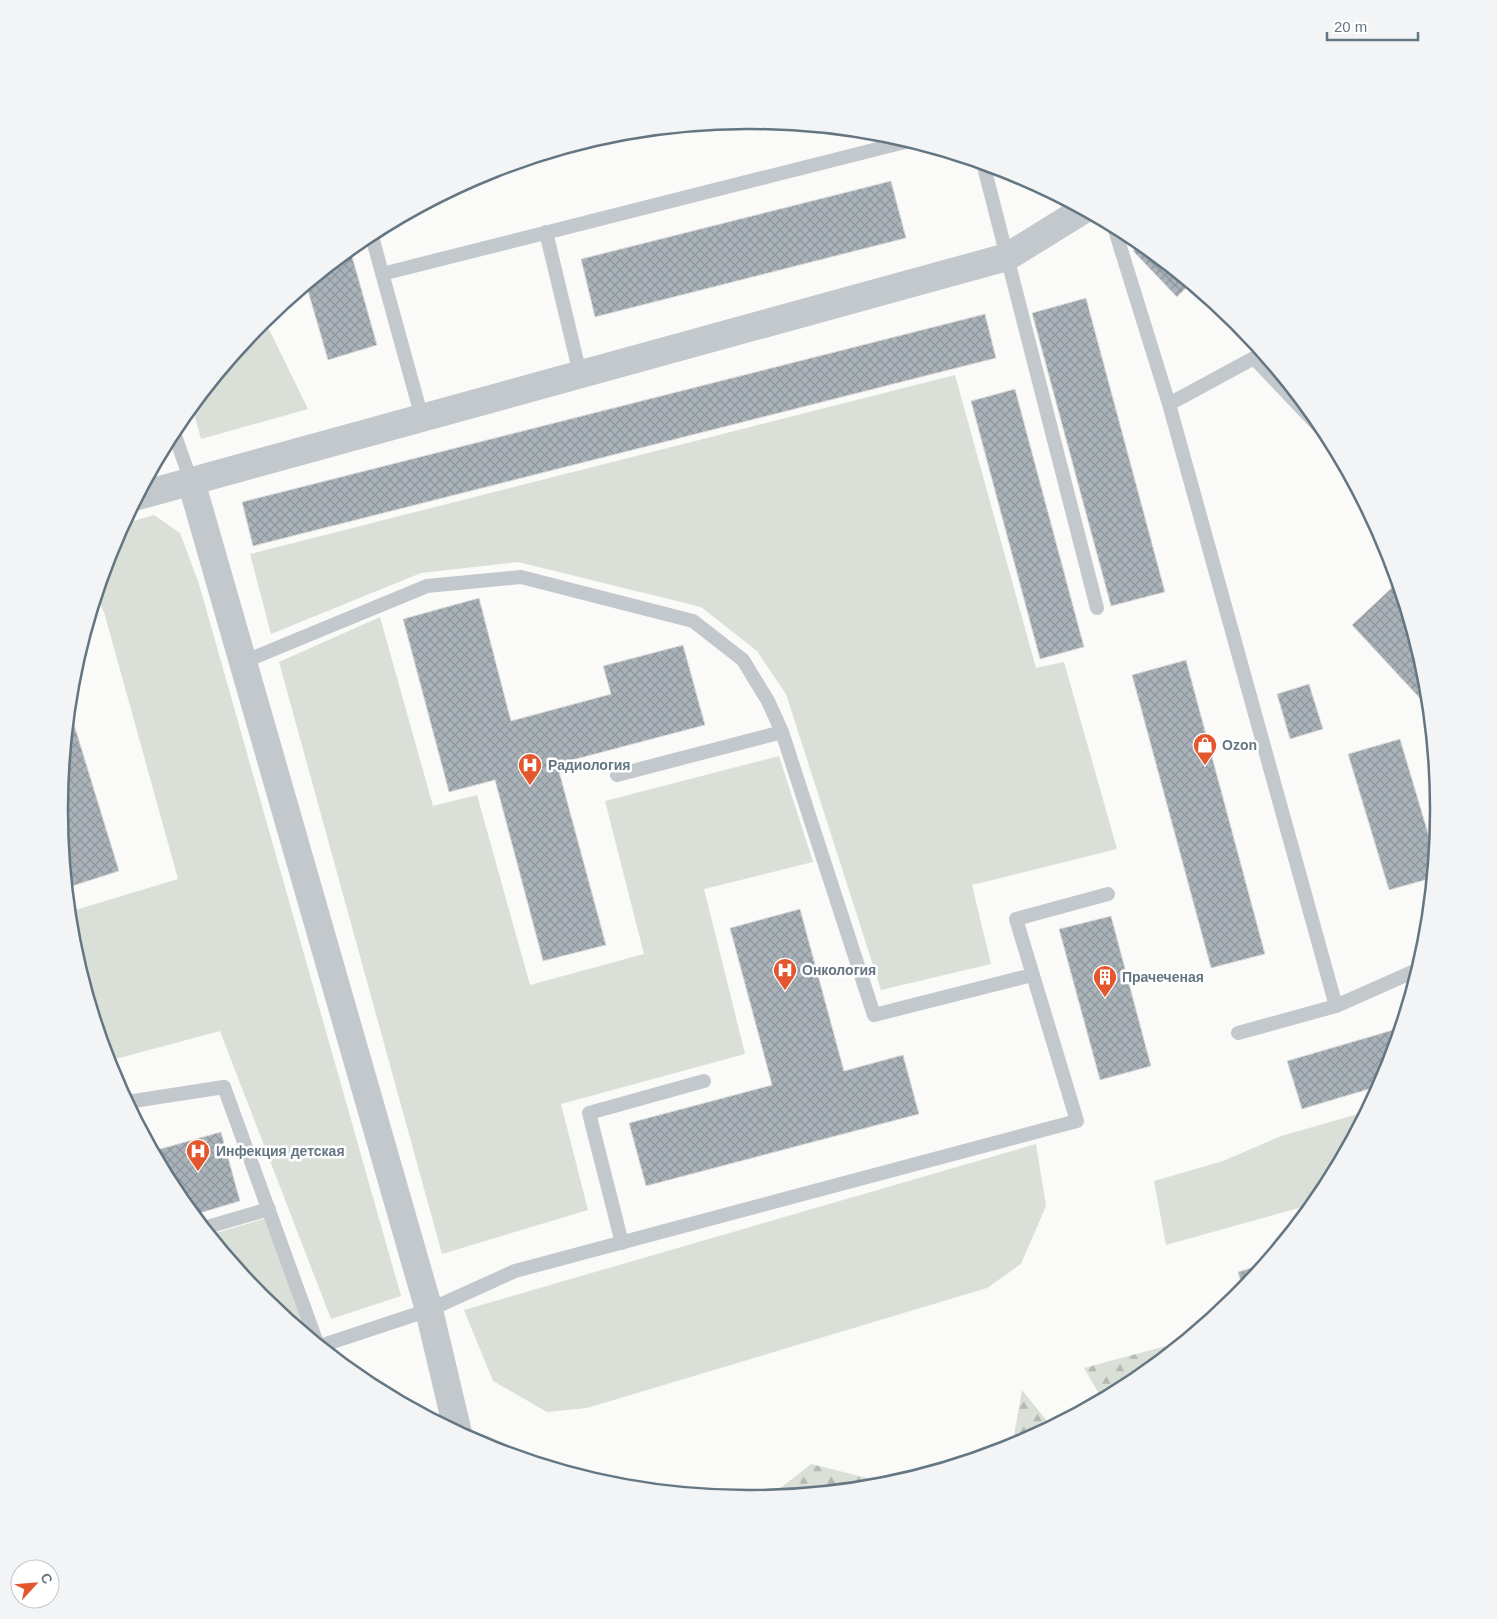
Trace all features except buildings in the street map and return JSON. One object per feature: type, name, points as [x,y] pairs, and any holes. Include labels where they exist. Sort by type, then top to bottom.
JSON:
[{"type":"street","points":[[146,494],[1007,257],[1078,214]]},
{"type":"street","points":[[191,482],[429,1310],[456,1424]]},
{"type":"lane","points":[[382,274],[894,145]]},
{"type":"lane","points":[[985,171],[1097,608]]},
{"type":"lane","points":[[546,232],[580,374]]},
{"type":"lane","points":[[1117,237],[1169,404],[1336,1006]]},
{"type":"lane","points":[[373,241],[422,418]]},
{"type":"lane","points":[[1169,404],[1254,358],[1283,388]]},
{"type":"lane","points":[[176,440],[191,482]]},
{"type":"lane","points":[[243,662],[428,586],[521,576],[693,621],[743,660],[768,701],[782,732],[874,1015],[1032,975]]},
{"type":"lane","points":[[617,775],[782,732]]},
{"type":"lane","points":[[326,1344],[429,1310],[514,1272],[1077,1121],[1016,919],[1108,894]]},
{"type":"lane","points":[[1238,1033],[1336,1006],[1409,974]]},
{"type":"lane","points":[[622,1243],[589,1113],[704,1081]]},
{"type":"lane","points":[[133,1101],[224,1087],[314,1334]]},
{"type":"lane","points":[[210,1226],[269,1209]]},
{"type":"green space","points":[[268,327],[308,409],[201,439],[194,414],[236,360]]},
{"type":"green space","points":[[955,375],[1036,668],[1064,662],[1117,849],[972,885],[991,964],[881,990],[786,694],[757,651],[701,607],[518,562],[421,573],[271,634],[250,554]]},
{"type":"green space","points":[[154,515],[180,533],[199,584],[401,1296],[331,1319],[220,1031],[115,1059],[91,986],[75,910],[178,879],[104,612],[100,604],[119,549],[132,521]]},
{"type":"green space","points":[[380,617],[433,806],[477,795],[530,985],[644,954],[605,801],[779,756],[813,862],[704,889],[745,1054],[561,1104],[588,1210],[442,1254],[279,662]]},
{"type":"green space","points":[[1357,1114],[1338,1150],[1301,1207],[1166,1245],[1154,1181],[1223,1161],[1281,1136]]},
{"type":"green space","points":[[1036,1144],[1046,1206],[1021,1264],[987,1288],[587,1408],[547,1412],[493,1381],[464,1310]]},
{"type":"green space","points":[[267,1218],[304,1326],[236,1259],[215,1233]]},
{"type":"green space","points":[[1169,1345],[1127,1376],[1099,1393],[1084,1368]]},
{"type":"green space","points":[[1022,1390],[1047,1421],[1014,1437]]},
{"type":"green space","points":[[811,1464],[871,1479],[837,1485],[779,1489]]},
{"type":"place","name":"Ozon","points":[[1205,766]]},
{"type":"place","name":"Радиология","points":[[530,786]]},
{"type":"place","name":"Онкология","points":[[785,991]]},
{"type":"place","name":"Прачеченая","points":[[1105,998]]},
{"type":"place","name":"Инфекция детская","points":[[198,1172]]}]
